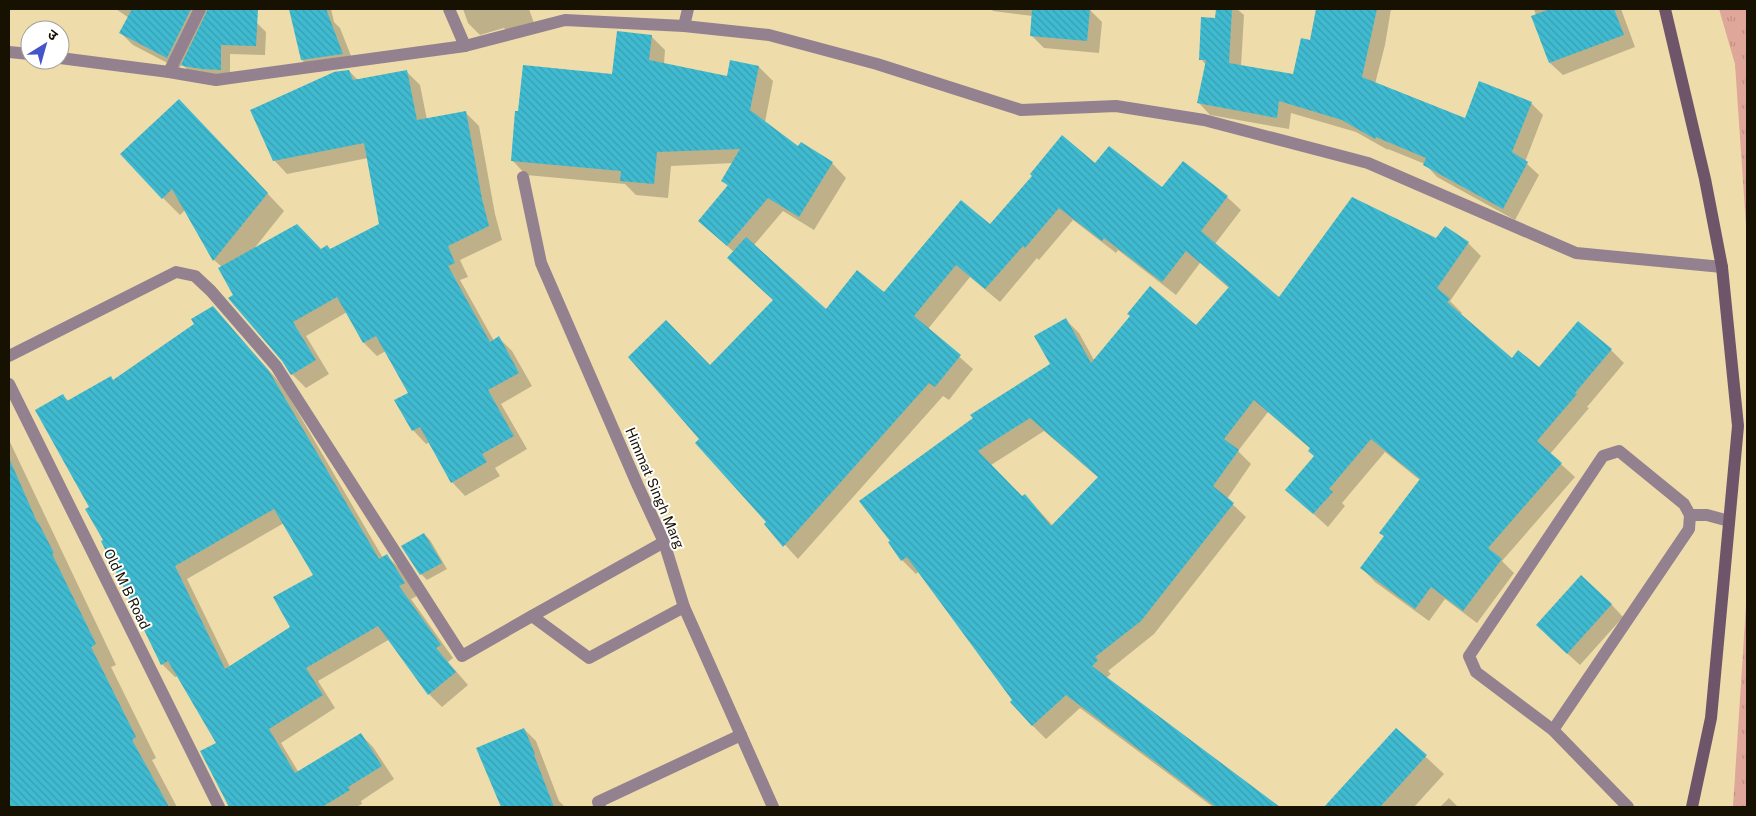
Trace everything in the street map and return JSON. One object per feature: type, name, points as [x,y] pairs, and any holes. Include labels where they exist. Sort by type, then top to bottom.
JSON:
[{"type":"street","points":[[169,72],[200,9]]},
{"type":"street","points":[[449,9],[465,46]]},
{"type":"street","points":[[684,26],[688,9]]},
{"type":"street","points":[[1665,9],[1705,179],[1722,267],[1743,426],[1729,521],[1711,718],[1692,807]]},
{"type":"street","points":[[70,59],[216,80],[465,46],[565,20],[684,26],[769,35],[877,64],[1021,110],[1116,106],[1204,120],[1368,163],[1576,253],[1722,267]]},
{"type":"street","name":"Himmat Singh Marg","points":[[523,178],[541,263],[664,542],[684,607],[773,807]]},
{"type":"street","points":[[9,356],[176,272],[194,276],[211,291],[276,366],[462,656],[664,542]]},
{"type":"street","name":"Old M B Road","points":[[9,384],[219,807]]},
{"type":"street","points":[[1553,730],[1689,529],[1690,515],[1684,504],[1619,451],[1603,456],[1469,656],[1476,672],[1553,730],[1628,807]]},
{"type":"street","points":[[1690,515],[1707,515],[1729,521]]},
{"type":"street","points":[[532,616],[589,658],[684,607]]},
{"type":"street","points":[[600,807],[598,802],[741,735]]},
{"type":"green space","points":[[1719,9],[1747,9],[1747,240],[1735,64]]},
{"type":"green space","points":[[1747,590],[1747,807],[1733,807]]},
{"type":"building","points":[[132,9],[191,9],[167,58],[119,33]]},
{"type":"building","points":[[208,9],[258,9],[256,46],[221,45],[221,70],[181,65]]},
{"type":"building","points":[[289,9],[326,9],[343,54],[301,60]]},
{"type":"building","points":[[1032,9],[1090,9],[1087,41],[1030,36]]},
{"type":"building","points":[[1216,9],[1232,9],[1229,63],[1293,74],[1301,38],[1310,40],[1316,9],[1377,9],[1362,77],[1465,118],[1479,81],[1532,102],[1512,152],[1528,162],[1503,209],[1423,165],[1426,158],[1376,137],[1375,139],[1342,120],[1279,101],[1277,118],[1197,103],[1206,60],[1199,60],[1201,17],[1215,18]]},
{"type":"building","points":[[1550,9],[1614,9],[1624,35],[1549,63],[1531,16]]},
{"type":"building","points":[[617,31],[652,35],[649,60],[727,76],[730,60],[759,66],[750,110],[798,146],[801,142],[833,162],[799,217],[768,198],[727,246],[698,221],[728,185],[721,181],[740,149],[657,152],[654,184],[620,181],[621,171],[511,161],[515,111],[518,111],[523,65],[612,74]]},
{"type":"building","points":[[349,70],[353,80],[407,70],[417,120],[466,111],[482,199],[489,226],[448,246],[455,263],[448,266],[490,342],[499,336],[519,373],[488,390],[514,436],[482,454],[487,462],[451,483],[420,427],[412,431],[394,400],[408,393],[376,336],[363,343],[337,297],[293,322],[316,360],[291,375],[282,361],[228,298],[233,295],[218,268],[297,224],[321,249],[327,245],[330,249],[379,224],[364,143],[273,161],[250,110],[333,72]]},
{"type":"building","points":[[179,99],[268,193],[213,261],[172,189],[162,199],[120,154]]},
{"type":"building","points":[[1062,135],[1095,163],[1109,146],[1162,187],[1183,161],[1228,196],[1201,231],[1279,297],[1352,197],[1436,238],[1445,226],[1469,242],[1437,288],[1450,299],[1447,302],[1512,358],[1518,350],[1539,367],[1578,321],[1612,349],[1537,441],[1562,463],[1488,548],[1502,559],[1463,611],[1431,587],[1415,609],[1360,568],[1384,536],[1379,533],[1420,479],[1371,439],[1329,489],[1333,492],[1313,514],[1285,490],[1314,456],[1308,451],[1310,448],[1254,400],[1224,439],[1239,450],[1213,486],[1234,503],[1141,621],[1095,657],[1098,660],[1092,666],[1280,807],[1216,807],[1066,695],[1032,726],[1010,702],[1012,700],[907,557],[901,561],[888,542],[890,541],[859,501],[973,418],[970,415],[1050,364],[1034,336],[1066,318],[1091,363],[1130,316],[1127,314],[1150,286],[1196,325],[1229,287],[1186,251],[1162,282],[1104,238],[1102,241],[1059,208],[1025,248],[1023,246],[985,289],[956,265],[914,316],[961,355],[935,387],[929,383],[783,547],[764,524],[766,522],[695,443],[699,439],[628,357],[666,320],[710,365],[773,300],[727,258],[746,237],[826,309],[857,270],[884,292],[961,200],[990,224],[1032,176],[1030,174]],"holes":[[[1030,418],[1098,477],[1051,526],[1025,494],[1022,496],[978,451]]]},
{"type":"building","points":[[213,306],[269,371],[379,559],[387,554],[405,583],[399,586],[441,645],[436,648],[456,672],[428,695],[378,626],[306,668],[323,695],[269,729],[295,773],[361,733],[382,766],[348,787],[350,790],[322,807],[229,807],[200,751],[216,743],[168,661],[161,665],[101,541],[103,540],[85,509],[89,507],[35,410],[63,394],[67,401],[111,376],[113,380],[194,324],[191,319]],"holes":[[[274,509],[313,575],[273,597],[290,627],[225,669],[175,566]]]},
{"type":"building","points":[[9,458],[37,522],[54,553],[52,554],[96,644],[91,647],[136,737],[132,740],[169,807],[9,807]]},
{"type":"building","points":[[424,533],[442,563],[420,575],[401,546]]},
{"type":"building","points":[[1581,575],[1612,604],[1567,654],[1536,625]]},
{"type":"building","points":[[524,728],[554,807],[501,807],[476,748]]},
{"type":"building","points":[[1396,728],[1427,755],[1380,807],[1324,807]]}]
